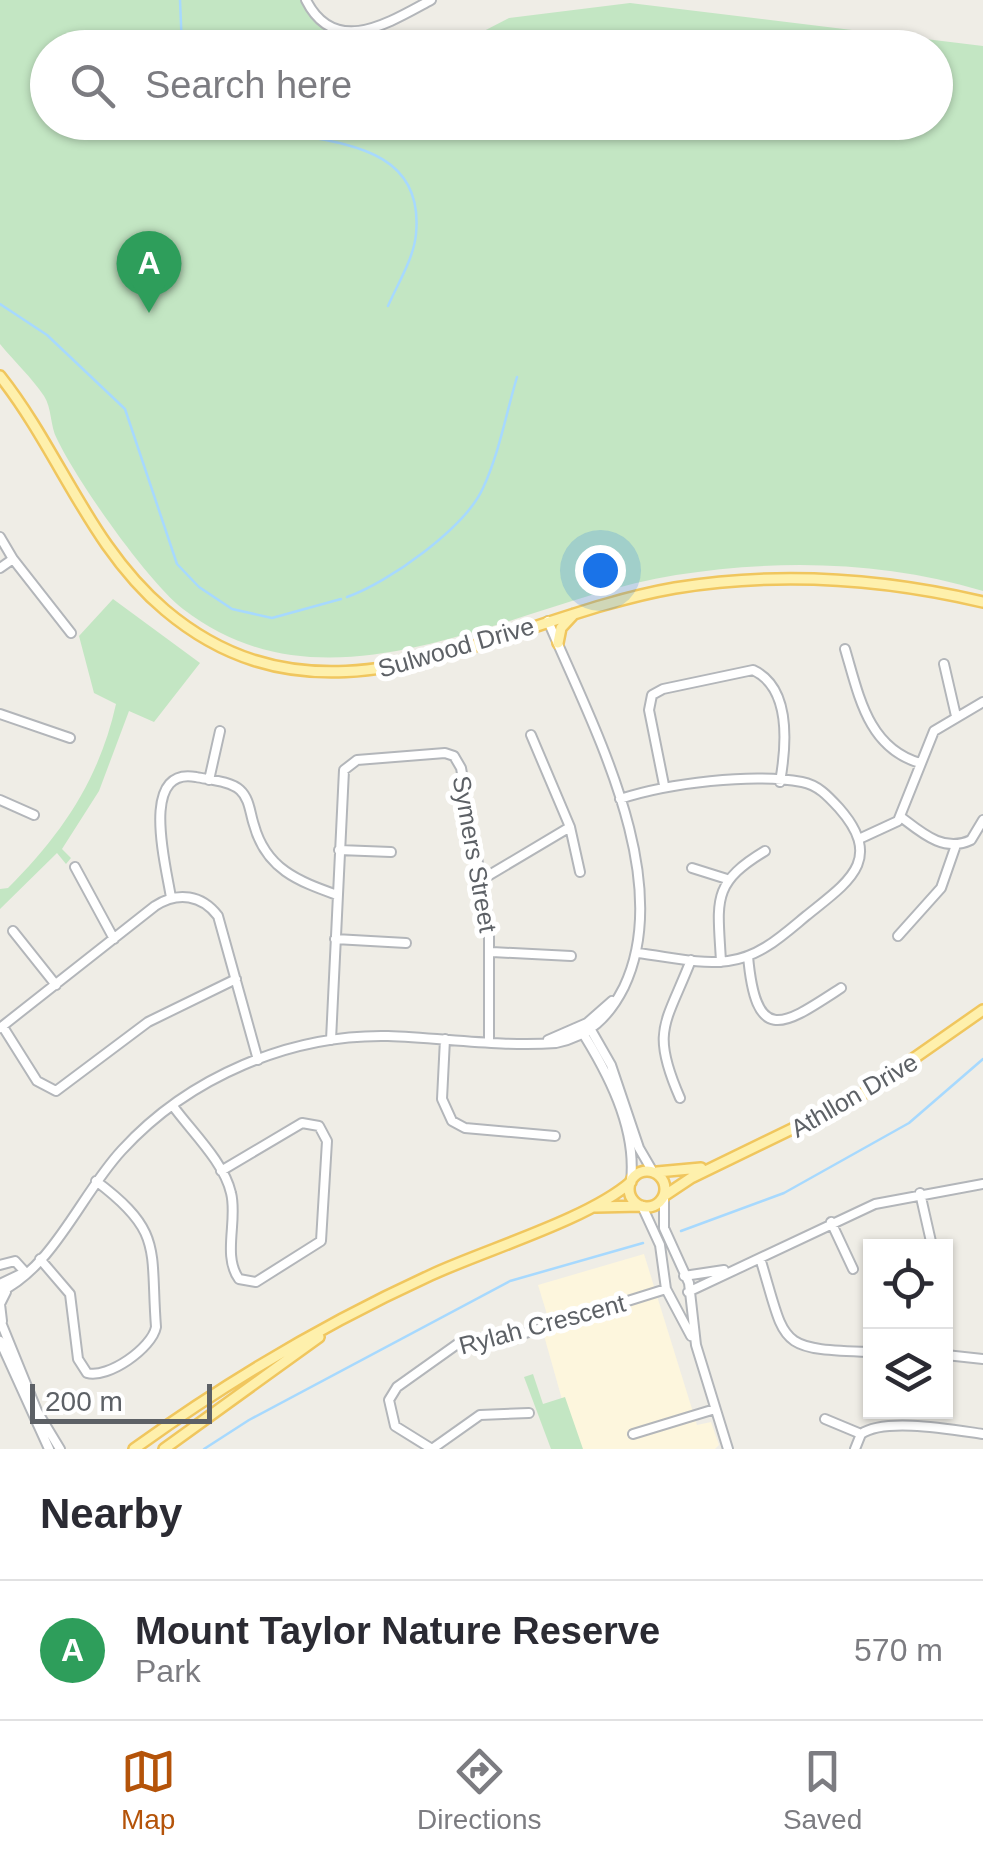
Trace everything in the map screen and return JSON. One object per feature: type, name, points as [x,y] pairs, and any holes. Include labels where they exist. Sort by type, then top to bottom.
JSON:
[{"type":"main road","name":"Sulwood Drive","points":[[0,376],[128,574],[168,613],[238,654],[302,671],[359,674],[430,660],[576,612],[676,588],[781,578],[884,583],[983,602]]},
{"type":"main road","points":[[558,644],[564,624],[576,612]]},
{"type":"main road","name":"Athllon Drive","points":[[664,1197],[716,1165],[860,1096],[983,1010]]},
{"type":"main road","name":"Athllon Drive","points":[[653,1172],[716,1165]]},
{"type":"main road","points":[[134,1449],[199,1403],[319,1330],[476,1254],[594,1208],[640,1172],[653,1172],[664,1182],[664,1197],[654,1206],[594,1208]]},
{"type":"main road","points":[[631,1181],[630,1196],[642,1206]]},
{"type":"main road","points":[[164,1449],[300,1349],[376,1302]]},
{"type":"street","points":[[306,0],[317,18],[340,30]]},
{"type":"street","points":[[361,30],[382,26],[431,0]]},
{"type":"street","points":[[0,538],[71,633]]},
{"type":"street","points":[[0,568],[13,559]]},
{"type":"street","points":[[548,622],[620,800],[638,881],[637,953],[622,990],[603,1020],[597,1048],[631,1148],[631,1181]]},
{"type":"street","points":[[845,649],[861,702],[879,738],[893,753],[920,763]]},
{"type":"street","points":[[944,664],[956,716]]},
{"type":"street","points":[[664,786],[648,710],[652,696],[662,688],[753,670],[766,681],[786,726],[780,782]]},
{"type":"street","points":[[860,839],[880,833],[901,817],[934,731],[983,702]]},
{"type":"street","points":[[0,714],[70,738]]},
{"type":"street","points":[[210,780],[220,731]]},
{"type":"street","points":[[531,735],[570,827],[580,872]]},
{"type":"street","name":"Symers Street","points":[[331,1040],[342,776],[347,765],[356,760],[445,752],[454,756],[461,768],[481,880],[492,952],[490,1040]]},
{"type":"street","points":[[171,898],[161,832],[161,799],[180,777],[210,780],[242,792],[260,843],[276,866],[298,881],[337,895]]},
{"type":"street","points":[[620,800],[664,786],[805,782],[825,793],[852,823],[860,839],[858,865],[848,882],[774,942],[748,956],[721,962],[637,953]]},
{"type":"street","points":[[0,800],[34,815]]},
{"type":"street","points":[[901,817],[931,839],[956,845],[971,840],[983,820]]},
{"type":"street","points":[[481,880],[570,827]]},
{"type":"street","points":[[898,936],[941,888],[956,845]]},
{"type":"street","points":[[339,850],[391,852]]},
{"type":"street","points":[[721,962],[718,907],[726,878],[766,850]]},
{"type":"street","points":[[75,867],[114,939]]},
{"type":"street","points":[[692,868],[726,878]]},
{"type":"street","points":[[236,979],[148,1022],[56,1091],[37,1081],[2,1028],[171,898],[192,897],[215,912],[236,979],[258,1060]]},
{"type":"street","points":[[13,931],[56,985]]},
{"type":"street","points":[[335,940],[406,942]]},
{"type":"street","points":[[492,952],[571,956]]},
{"type":"street","points":[[748,956],[752,990],[768,1018],[776,1022],[791,1020],[841,988]]},
{"type":"street","points":[[680,1098],[662,1054],[661,1038],[691,960]]},
{"type":"street","points":[[568,1040],[622,990]]},
{"type":"street","points":[[528,1042],[552,1039],[603,1020]]},
{"type":"street","points":[[585,1028],[653,1172]]},
{"type":"street","points":[[445,1038],[442,1099],[452,1122],[465,1128],[536,1131],[555,1136]]},
{"type":"street","points":[[60,1449],[37,1411],[1,1322],[3,1288],[40,1259],[96,1181],[132,1140],[173,1106],[258,1060],[331,1040],[568,1040],[597,1048]]},
{"type":"street","points":[[173,1106],[221,1171],[231,1192],[231,1264],[238,1280],[256,1282],[320,1241],[327,1141],[319,1126],[302,1123],[221,1171]]},
{"type":"street","points":[[40,1259],[70,1294],[78,1358],[87,1373],[103,1374],[150,1342],[156,1328],[146,1230],[132,1208],[96,1181]]},
{"type":"street","points":[[667,1289],[680,1297],[831,1222],[920,1192],[983,1184]]},
{"type":"street","points":[[920,1192],[930,1239]]},
{"type":"street","points":[[664,1197],[664,1228],[684,1276],[696,1345],[733,1449]]},
{"type":"street","points":[[642,1206],[657,1235],[667,1289],[696,1345]]},
{"type":"street","points":[[831,1222],[852,1269]]},
{"type":"street","points":[[760,1258],[780,1324],[794,1344],[811,1350],[863,1352]]},
{"type":"street","points":[[0,1266],[15,1261],[25,1272]]},
{"type":"street","points":[[667,1289],[671,1276],[734,1268]]},
{"type":"street","name":"Rylah Crescent","points":[[432,1449],[394,1426],[389,1400],[396,1387],[453,1346],[474,1338],[519,1334],[667,1289]]},
{"type":"street","points":[[0,1342],[49,1449]]},
{"type":"street","points":[[953,1357],[983,1359]]},
{"type":"street","points":[[634,1434],[716,1409]]},
{"type":"street","points":[[432,1449],[480,1415],[530,1413]]},
{"type":"street","points":[[825,1419],[861,1434]]},
{"type":"street","points":[[855,1449],[861,1434],[869,1428],[983,1434]]},
{"type":"shaded area","points":[[644,1254],[697,1425],[711,1422],[719,1445],[715,1449],[576,1449],[541,1325],[549,1321],[538,1285]]},
{"type":"green space","points":[[0,0],[306,0],[331,27],[351,30],[30,30],[30,140],[953,140],[953,42],[983,46],[983,591],[869,569],[753,567],[676,575],[615,588],[426,645],[363,656],[301,656],[241,642],[183,609],[151,577],[96,504],[67,457],[57,439],[44,396],[0,344]]},
{"type":"green space","points":[[630,3],[852,30],[486,30],[509,18]]},
{"type":"green space","points":[[113,599],[200,663],[154,722],[129,711],[99,791],[62,849],[71,858],[66,864],[57,853],[0,909],[0,889],[8,888],[61,826],[100,757],[116,704],[94,693],[79,636]]},
{"type":"green space","points":[[533,1374],[543,1404],[565,1397],[583,1449],[551,1449],[524,1377]]},
{"type":"waterway","points":[[180,0],[181,30]]},
{"type":"waterway","points":[[323,140],[382,159],[402,176],[414,200],[415,243],[388,306]]},
{"type":"waterway","points":[[0,304],[47,335],[125,409],[177,564],[199,587],[232,609],[272,618],[341,599]]},
{"type":"waterway","points":[[347,597],[383,580],[424,552],[474,504],[494,462],[517,377]]},
{"type":"waterway","points":[[681,1231],[784,1193],[909,1123],[983,1059]]},
{"type":"waterway","points":[[204,1449],[249,1420],[510,1281],[643,1243]]},
{"type":"place","name":"Mount Taylor Nature Reserve","points":[[149,313]]}]
